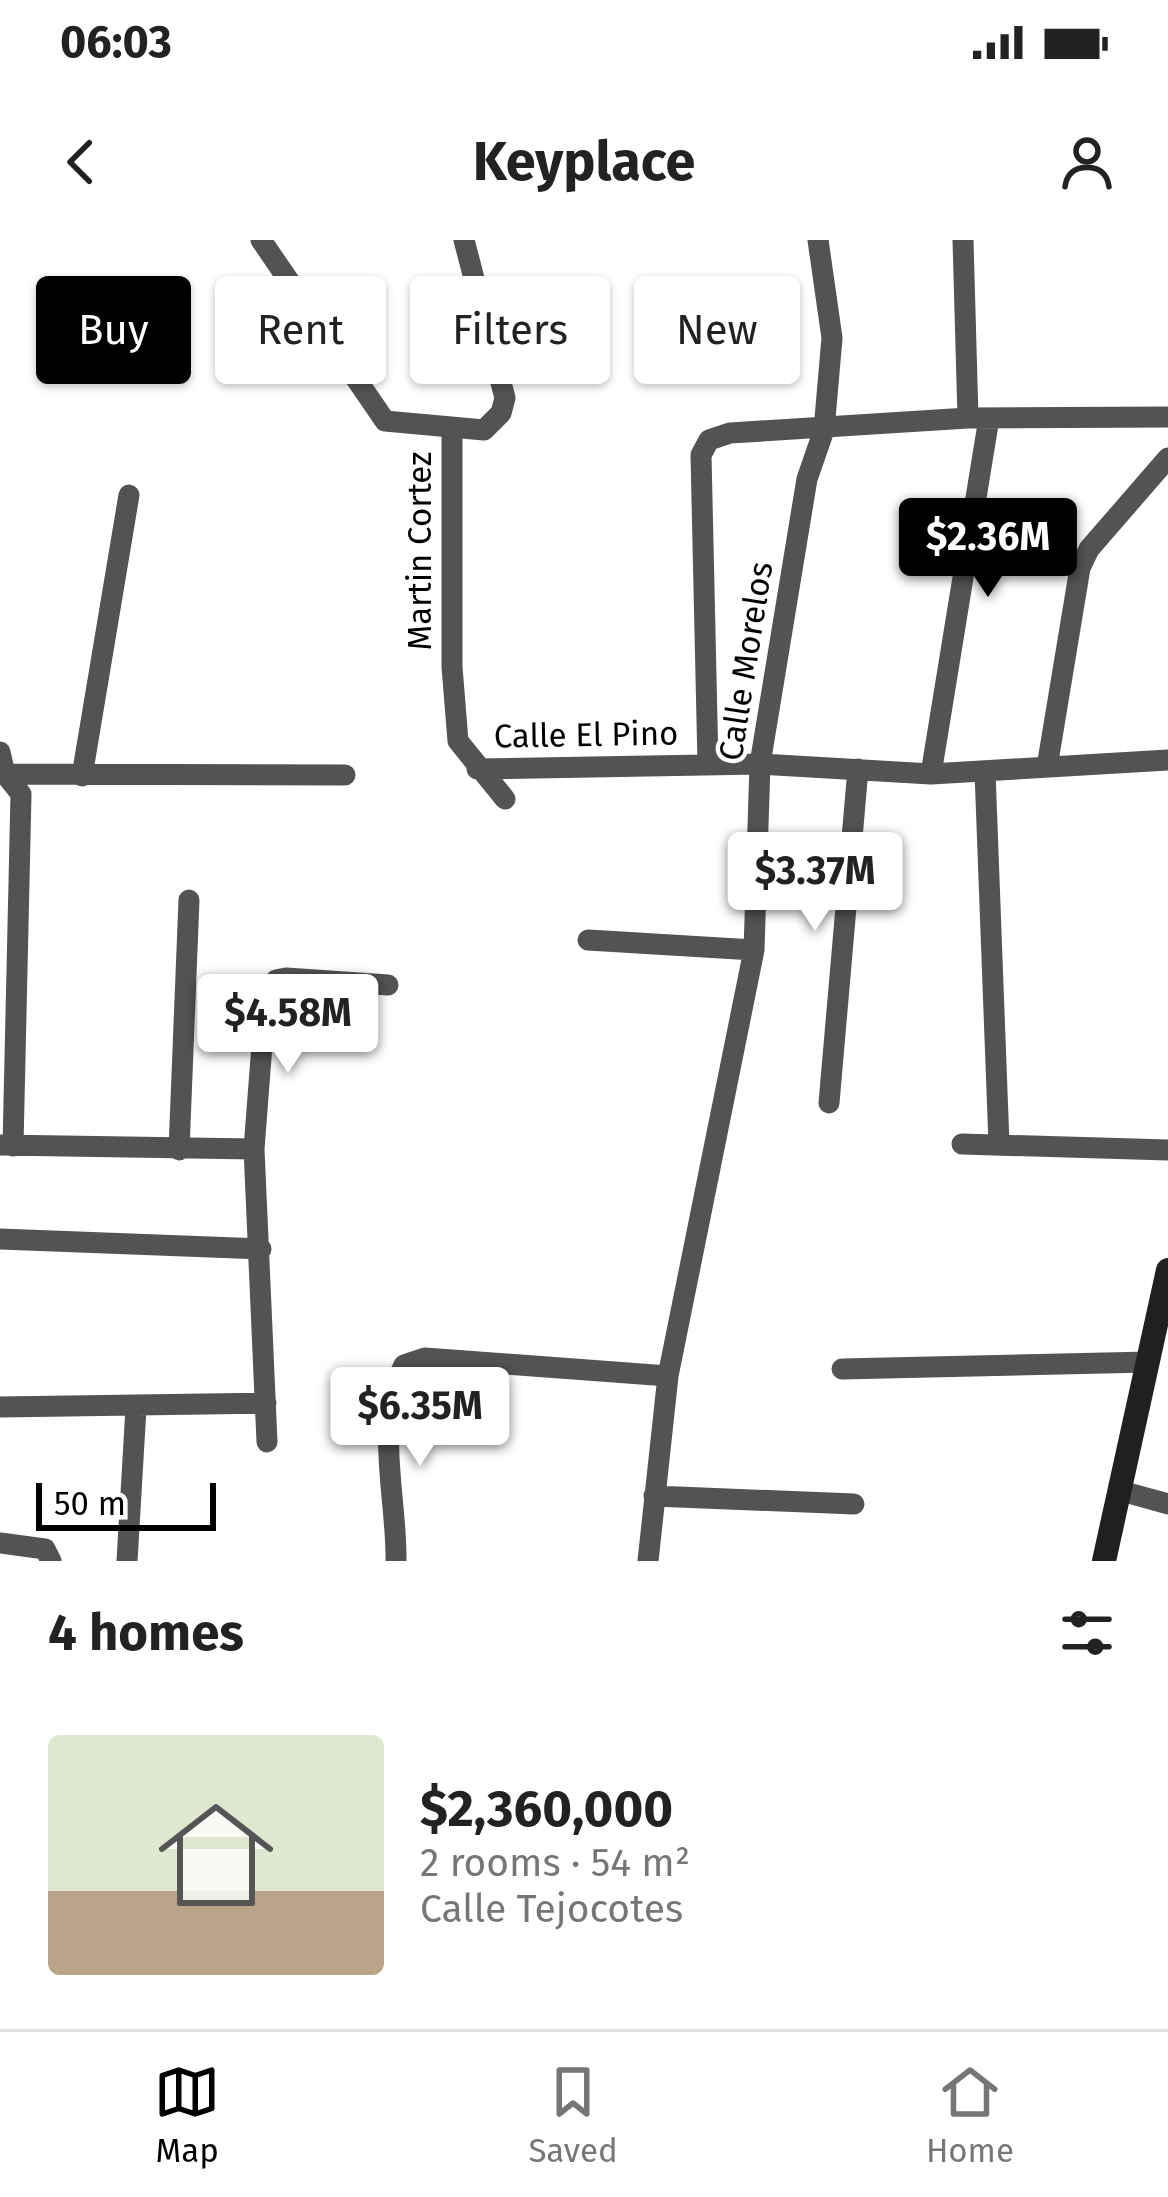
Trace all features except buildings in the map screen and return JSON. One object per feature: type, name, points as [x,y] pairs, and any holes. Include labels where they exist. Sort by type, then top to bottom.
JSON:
[{"type":"main road","points":[[1104,1561],[1164,1312],[1168,1270]]},
{"type":"street","name":"Martin Cortez","points":[[261,240],[374,411],[396,425],[452,431],[452,667],[458,740],[505,799]]},
{"type":"street","points":[[452,431],[484,430],[501,413],[505,398],[464,240]]},
{"type":"street","name":"Calle Morelos","points":[[648,1561],[668,1376],[754,950],[760,764],[807,479],[824,430],[832,338],[818,240]]},
{"type":"street","points":[[931,774],[979,418],[963,240]]},
{"type":"street","points":[[708,765],[701,455],[709,440],[730,433],[979,418],[1168,417]]},
{"type":"street","points":[[1047,767],[1079,568],[1089,549],[1168,458]]},
{"type":"street","points":[[82,776],[129,495]]},
{"type":"street","name":"Calle El Pino","points":[[477,769],[760,764],[931,774],[1168,760]]},
{"type":"street","points":[[2,767],[82,776],[345,775]]},
{"type":"street","points":[[2,767],[21,794],[6,1145],[254,1150]]},
{"type":"street","points":[[830,1103],[857,770]]},
{"type":"street","points":[[985,772],[999,1144]]},
{"type":"street","points":[[178,1150],[189,900]]},
{"type":"street","points":[[588,940],[754,950]]},
{"type":"street","points":[[267,1442],[254,1150],[270,986],[286,978],[388,985]]},
{"type":"street","points":[[962,1144],[1168,1150]]},
{"type":"street","points":[[0,1239],[261,1249]]},
{"type":"street","points":[[396,1561],[388,1420],[393,1388],[404,1365],[424,1358],[668,1376]]},
{"type":"street","points":[[842,1370],[1149,1362]]},
{"type":"street","points":[[0,1407],[266,1403]]},
{"type":"street","points":[[127,1561],[136,1408]]},
{"type":"street","points":[[1121,1491],[1168,1504]]},
{"type":"street","points":[[654,1496],[854,1504]]},
{"type":"street","points":[[0,1543],[48,1555]]}]
